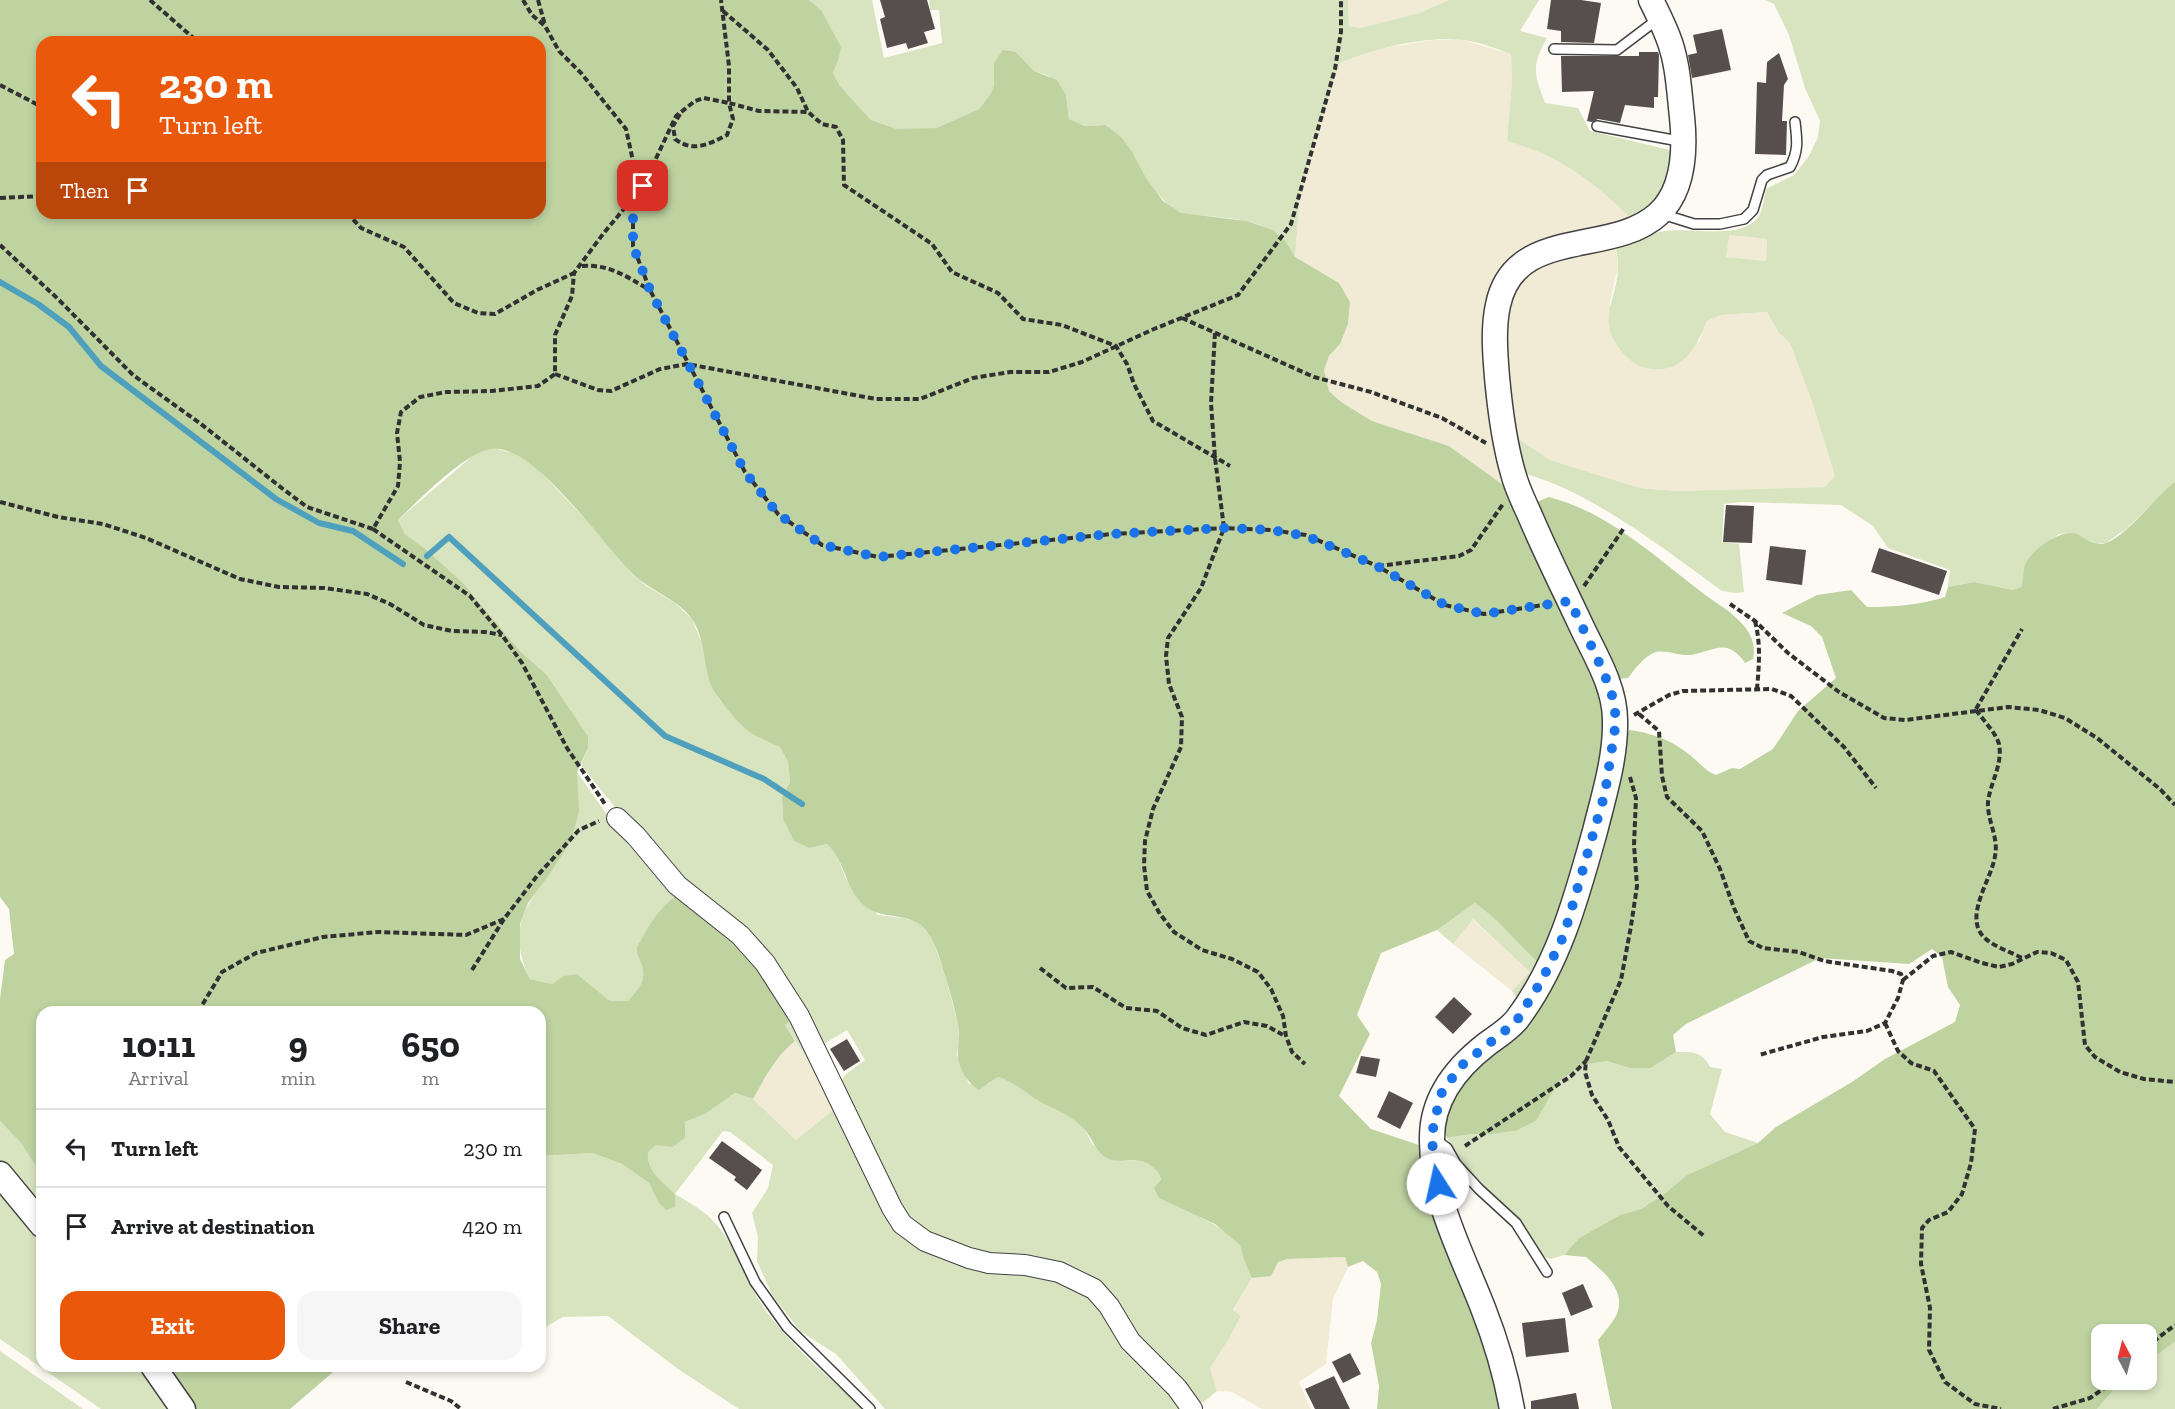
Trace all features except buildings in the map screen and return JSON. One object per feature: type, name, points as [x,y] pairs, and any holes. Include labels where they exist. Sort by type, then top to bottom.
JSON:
[{"type":"street","points":[[1512,1409],[1507,1380],[1485,1313],[1446,1217],[1434,1167],[1432,1137],[1434,1122],[1442,1092],[1461,1066],[1516,1022],[1542,980],[1564,935],[1605,793],[1616,722],[1614,701],[1604,673],[1518,489],[1501,421],[1494,341],[1498,303],[1507,279],[1526,260],[1554,248],[1615,236],[1651,221],[1670,201],[1681,172],[1685,142],[1678,77],[1670,40],[1655,9]]},
{"type":"street","points":[[617,818],[636,836],[677,885],[740,935],[784,990],[902,1224],[925,1241],[969,1258],[989,1263],[1025,1265],[1059,1272],[1094,1289],[1109,1306],[1130,1341],[1177,1388],[1191,1409]]},
{"type":"street","points":[[0,1174],[36,1218]]},
{"type":"street","points":[[157,1372],[183,1409]]},
{"type":"lane","points":[[1554,49],[1617,50],[1655,9]]},
{"type":"lane","points":[[1660,214],[1694,224],[1720,224],[1744,219],[1754,210],[1762,180],[1767,175],[1790,167],[1798,150],[1795,122]]},
{"type":"lane","points":[[1597,126],[1685,142]]},
{"type":"lane","points":[[1432,1137],[1447,1148],[1456,1164],[1516,1223],[1547,1272]]},
{"type":"lane","points":[[724,1217],[755,1282],[787,1327],[870,1409]]},
{"type":"path","points":[[150,0],[191,36]]},
{"type":"path","points":[[523,0],[532,15],[545,26]]},
{"type":"path","points":[[538,0],[545,26],[559,51],[581,73],[626,129],[633,161],[631,182],[633,246],[650,290],[687,364],[745,472],[778,514],[822,545],[878,557],[1112,534],[1224,528],[1271,530],[1306,536],[1377,566],[1445,605],[1484,614],[1570,601],[1587,583],[1624,528]]},
{"type":"path","points":[[683,109],[673,126],[675,139],[683,145],[706,146],[727,135],[733,119],[729,103],[729,66],[721,0]]},
{"type":"path","points":[[555,374],[598,390],[611,391],[660,369],[687,364],[876,399],[920,399],[973,378],[1010,372],[1049,372],[1082,362],[1238,295],[1291,224],[1335,69],[1341,32],[1341,0]]},
{"type":"path","points":[[723,10],[768,50],[797,88],[808,112],[822,124],[836,127],[843,140],[844,184],[932,244],[952,272],[999,293],[1023,319],[1062,325],[1116,346],[1127,364],[1153,422],[1230,466]]},
{"type":"path","points":[[0,85],[36,103]]},
{"type":"path","points":[[353,219],[361,228],[404,247],[454,303],[478,314],[495,314],[537,290],[574,273],[582,266],[603,234],[643,186],[671,124],[694,100],[705,98],[759,111],[808,112]]},
{"type":"path","points":[[0,198],[36,196]]},
{"type":"path","points":[[0,245],[58,299],[133,375],[201,424],[307,507],[373,529],[470,596],[522,663],[583,774],[617,818]]},
{"type":"path","points":[[582,266],[598,265],[616,271],[650,290]]},
{"type":"path","points":[[555,374],[555,335],[572,296],[574,273]]},
{"type":"path","points":[[1182,318],[1314,377],[1371,392],[1442,418],[1508,453]]},
{"type":"path","points":[[1215,333],[1211,403],[1224,528],[1201,588],[1168,638],[1166,656],[1169,684],[1182,717],[1181,747],[1153,809],[1145,841],[1147,891],[1174,932],[1202,950],[1232,959],[1258,972],[1271,988],[1283,1016],[1286,1036],[1292,1052],[1305,1064]]},
{"type":"path","points":[[373,529],[398,486],[400,462],[397,433],[401,412],[420,397],[446,392],[492,391],[538,386],[555,374]]},
{"type":"path","points":[[1377,566],[1459,556],[1471,550],[1501,506],[1518,489]]},
{"type":"path","points":[[0,502],[58,517],[104,524],[146,538],[240,579],[279,587],[324,588],[367,594],[390,604],[424,626],[502,635]]},
{"type":"path","points":[[1730,604],[1755,621],[1773,640],[1831,686],[1884,718],[1905,720],[2008,706],[2039,710],[2066,718],[2097,738],[2160,789],[2175,805]]},
{"type":"path","points":[[1755,621],[1759,636],[1760,660],[1757,689]]},
{"type":"path","points":[[1976,710],[2022,629]]},
{"type":"path","points":[[1616,722],[1639,714],[1669,695],[1683,692],[1772,689],[1791,696],[1844,747],[1876,788]]},
{"type":"path","points":[[1976,710],[1998,741],[2000,755],[1988,802],[1989,817],[1996,844],[1995,858],[1980,899],[1977,925],[1982,935],[1992,943],[2022,958]]},
{"type":"path","points":[[1639,714],[1659,731],[1662,776],[1667,797],[1702,831],[1749,941],[1763,948],[1799,951],[1824,961],[1901,974],[1903,980],[1898,998],[1885,1023],[1868,1031],[1823,1037],[1760,1055]]},
{"type":"path","points":[[1629,770],[1636,798],[1634,845],[1637,886],[1621,980],[1586,1061],[1585,1072],[1592,1095],[1608,1120],[1619,1147],[1668,1206],[1704,1236]]},
{"type":"path","points":[[472,970],[504,920],[537,876],[579,830],[603,819],[617,818]]},
{"type":"path","points":[[202,1006],[222,972],[256,953],[323,937],[378,932],[466,935],[504,920]]},
{"type":"path","points":[[1903,980],[1933,956],[1951,952],[1999,967],[2012,964],[2037,952],[2051,953],[2066,960],[2078,982],[2085,1045],[2095,1057],[2120,1072],[2144,1080],[2175,1082]]},
{"type":"path","points":[[1040,968],[1066,988],[1093,987],[1126,1008],[1157,1011],[1190,1031],[1206,1035],[1244,1022],[1267,1026],[1286,1036]]},
{"type":"path","points":[[1885,1023],[1898,1051],[1911,1063],[1935,1071],[1975,1129],[1971,1163],[1962,1194],[1948,1212],[1929,1220],[1922,1228],[1921,1264],[1930,1308],[1929,1350],[1945,1382],[1975,1404],[2001,1409]]},
{"type":"path","points":[[1465,1146],[1571,1076],[1586,1061]]},
{"type":"path","points":[[2157,1339],[2175,1325]]},
{"type":"path","points":[[406,1382],[451,1401],[461,1409]]},
{"type":"path","points":[[2053,1409],[2090,1398],[2102,1390]]},
{"type":"shaded area","points":[[1348,0],[1449,0],[1419,13],[1360,28],[1349,26]]},
{"type":"shaded area","points":[[1432,40],[1463,40],[1511,54],[1512,80],[1507,141],[1535,149],[1572,168],[1588,179],[1633,219],[1509,264],[1493,284],[1485,310],[1483,341],[1506,487],[1449,446],[1372,421],[1341,402],[1329,391],[1324,370],[1329,356],[1340,344],[1348,324],[1350,302],[1295,257],[1300,195],[1314,141],[1340,63],[1367,51]]},
{"type":"shaded area","points":[[1728,235],[1767,239],[1766,261],[1726,257]]},
{"type":"shaded area","points":[[1616,248],[1618,267],[1609,306],[1699,342],[1707,321],[1721,315],[1767,312],[1779,333],[1790,343],[1812,402],[1835,476],[1826,487],[1675,491],[1640,488],[1550,460],[1513,435],[1508,393],[1506,307],[1516,286],[1531,270],[1555,258]]},
{"type":"shaded area","points":[[1472,919],[1531,972],[1512,991],[1453,944]]},
{"type":"shaded area","points":[[795,1041],[806,1057],[833,1110],[796,1140],[753,1099],[774,1064],[786,1048]]},
{"type":"shaded area","points":[[1345,1257],[1348,1267],[1333,1299],[1326,1364],[1299,1382],[1311,1409],[1262,1409],[1232,1392],[1217,1391],[1210,1368],[1241,1316],[1233,1311],[1252,1278],[1271,1276],[1278,1262],[1287,1259]]},
{"type":"green space","points":[[0,0],[809,0],[821,10],[841,47],[833,73],[840,86],[871,120],[897,129],[937,128],[979,109],[994,85],[994,63],[1003,50],[1016,52],[1034,71],[1057,80],[1066,95],[1069,119],[1085,126],[1106,125],[1122,138],[1163,201],[1181,213],[1247,221],[1273,230],[1286,242],[1295,257],[1339,283],[1350,302],[1348,324],[1340,344],[1329,356],[1324,370],[1329,391],[1341,402],[1372,421],[1449,446],[1506,487],[1593,674],[1602,709],[1603,748],[1592,807],[1542,967],[1494,918],[1475,903],[1437,930],[1381,953],[1357,1015],[1370,1034],[1339,1096],[1371,1129],[1422,1146],[1504,1409],[1377,1409],[1379,1386],[1371,1343],[1377,1320],[1381,1284],[1377,1272],[1363,1261],[1348,1267],[1345,1257],[1287,1259],[1278,1262],[1271,1276],[1252,1278],[1240,1245],[1215,1224],[1159,1198],[1154,1188],[1161,1180],[1158,1172],[1151,1166],[1140,1161],[1118,1161],[1107,1158],[1076,1122],[1004,1079],[998,1077],[979,1090],[971,1083],[959,1063],[959,1028],[954,1005],[931,937],[916,922],[878,913],[864,906],[853,892],[837,857],[827,844],[809,848],[794,841],[783,819],[782,797],[790,782],[788,762],[780,747],[751,733],[718,697],[708,677],[702,643],[692,619],[680,606],[634,575],[547,478],[508,451],[491,449],[468,459],[442,478],[398,520],[405,534],[428,551],[463,583],[521,652],[547,675],[588,736],[588,748],[577,772],[579,811],[571,841],[528,903],[520,924],[520,959],[530,979],[552,984],[564,976],[577,974],[610,1001],[628,1001],[640,985],[643,976],[637,947],[661,910],[681,894],[720,921],[796,1018],[785,1025],[795,1041],[777,1060],[753,1099],[735,1093],[705,1114],[685,1122],[685,1138],[673,1147],[656,1145],[648,1152],[652,1170],[675,1194],[675,1207],[666,1210],[658,1202],[649,1183],[622,1164],[592,1153],[546,1156],[546,1006],[36,1006],[36,1167],[21,1143],[0,1121],[0,999],[5,960],[14,954],[9,909],[0,897]]},
{"type":"green space","points":[[809,0],[872,0],[884,58],[942,43],[939,10],[930,10],[929,0],[1348,0],[1349,26],[1360,28],[1419,13],[1449,0],[1539,0],[1520,31],[1547,38],[1536,63],[1538,85],[1545,103],[1578,108],[1590,131],[1674,151],[1664,188],[1653,205],[1632,219],[1575,171],[1544,154],[1507,141],[1512,80],[1511,54],[1474,42],[1447,39],[1384,48],[1340,63],[1314,141],[1300,195],[1295,257],[1287,245],[1269,229],[1247,221],[1187,215],[1173,208],[1152,187],[1107,125],[1085,126],[1069,119],[1066,95],[1049,76],[1034,71],[1016,52],[994,63],[994,85],[979,109],[937,129],[897,129],[871,120],[840,86],[833,73],[838,61],[821,10]]},
{"type":"green space","points":[[1765,0],[2175,0],[2175,482],[2126,529],[2106,543],[2096,544],[2073,533],[2059,534],[2032,554],[2021,587],[2013,590],[1974,582],[1948,587],[1950,570],[1888,548],[1873,526],[1841,505],[1741,502],[1724,504],[1722,542],[1739,544],[1744,592],[1722,591],[1600,507],[1574,493],[1522,473],[1513,435],[1550,460],[1640,488],[1675,491],[1825,487],[1835,476],[1812,402],[1790,343],[1779,333],[1767,312],[1721,315],[1707,321],[1691,352],[1678,363],[1662,369],[1641,366],[1628,358],[1615,342],[1608,320],[1617,279],[1616,248],[1665,231],[1729,231],[1751,224],[1759,216],[1766,189],[1794,175],[1809,156],[1818,137],[1820,121],[1805,88],[1789,35],[1774,4]],"holes":[[[1729,235],[1767,239],[1766,261],[1726,257]]]},
{"type":"green space","points":[[493,448],[513,453],[534,465],[587,521],[632,574],[648,587],[675,603],[692,619],[701,641],[711,685],[720,701],[761,739],[780,747],[788,762],[790,782],[782,797],[783,819],[794,841],[809,848],[827,844],[836,853],[846,879],[878,915],[918,922],[931,935],[944,971],[958,1024],[957,1055],[969,1084],[987,1085],[998,1077],[1010,1081],[1044,1104],[1066,1113],[1084,1128],[1092,1144],[1117,1161],[1142,1160],[1159,1171],[1161,1180],[1159,1198],[1216,1226],[1241,1246],[1252,1278],[1233,1310],[1241,1316],[1210,1368],[1217,1391],[1204,1402],[1194,1403],[1137,1342],[1092,1282],[979,1258],[904,1221],[853,1117],[842,1080],[845,1075],[865,1060],[847,1030],[819,1047],[698,895],[626,821],[581,765],[588,748],[588,736],[547,675],[521,652],[463,583],[428,551],[405,534],[398,520],[476,453]]},
{"type":"green space","points":[[2175,482],[2175,1342],[2157,1355],[2157,1324],[2091,1324],[2091,1390],[2113,1390],[2097,1409],[1612,1409],[1598,1340],[1616,1316],[1619,1298],[1612,1282],[1586,1257],[1564,1255],[1579,1238],[1620,1215],[1641,1209],[1687,1175],[1758,1143],[1776,1127],[1852,1082],[1885,1059],[1955,1022],[1960,1005],[1948,987],[1942,957],[1932,949],[1909,964],[1820,958],[1686,1024],[1673,1035],[1676,1052],[1651,1068],[1629,1068],[1607,1061],[1583,1065],[1559,1081],[1536,1121],[1516,1131],[1447,1138],[1442,1125],[1451,1094],[1480,1062],[1520,1027],[1618,777],[1629,730],[1666,740],[1716,775],[1732,768],[1740,769],[1773,749],[1798,711],[1836,678],[1822,637],[1811,626],[1782,613],[1817,595],[1851,590],[1867,607],[1887,607],[1936,600],[1945,597],[1948,587],[1974,582],[2013,590],[2021,587],[2024,567],[2028,559],[2047,542],[2063,534],[2071,533],[2095,543],[2106,543],[2123,532]]},
{"type":"green space","points":[[1549,497],[1574,505],[1621,531],[1727,610],[1748,631],[1753,644],[1753,659],[1745,663],[1732,650],[1726,648],[1690,655],[1656,652],[1644,660],[1628,678],[1617,679],[1534,503]]},
{"type":"green space","points":[[577,772],[612,822],[681,894],[661,909],[637,947],[643,976],[640,985],[628,1001],[610,1001],[577,974],[564,977],[552,984],[530,979],[522,959],[519,942],[524,914],[568,846],[572,836]]},
{"type":"green space","points":[[1475,903],[1494,918],[1542,967],[1517,999],[1512,991],[1530,972],[1473,919],[1453,944],[1437,930]]},
{"type":"green space","points":[[796,1018],[901,1228],[1088,1291],[1186,1409],[885,1409],[836,1354],[800,1331],[772,1295],[757,1261],[758,1237],[752,1213],[768,1188],[773,1165],[730,1132],[723,1131],[675,1194],[652,1170],[648,1152],[656,1144],[673,1147],[685,1138],[685,1122],[705,1114],[735,1093],[753,1099],[796,1140],[833,1110],[806,1057],[785,1025]]},
{"type":"green space","points":[[1676,1052],[1700,1055],[1710,1067],[1722,1069],[1710,1114],[1725,1132],[1758,1143],[1687,1175],[1641,1209],[1620,1215],[1579,1238],[1564,1255],[1550,1259],[1538,1254],[1519,1221],[1479,1186],[1457,1160],[1447,1138],[1469,1133],[1492,1134],[1516,1131],[1536,1121],[1559,1081],[1583,1065],[1607,1061],[1629,1068],[1651,1068]]},
{"type":"green space","points":[[0,1121],[21,1143],[36,1167],[36,1208],[0,1165]]},
{"type":"green space","points":[[592,1153],[622,1164],[649,1183],[658,1202],[675,1194],[712,1219],[730,1243],[757,1298],[775,1322],[811,1361],[864,1409],[739,1409],[678,1369],[608,1316],[563,1317],[546,1327],[546,1156]]},
{"type":"green space","points":[[0,1189],[36,1231],[36,1364],[0,1339]]},
{"type":"green space","points":[[2175,1342],[2175,1409],[2097,1409],[2113,1390],[2157,1390],[2157,1355]]},
{"type":"green space","points":[[0,1351],[83,1409],[0,1409]]},
{"type":"green space","points":[[48,1372],[147,1372],[174,1409],[101,1409]]},
{"type":"green space","points":[[167,1372],[333,1372],[290,1409],[193,1409]]},
{"type":"waterway","points":[[0,282],[38,304],[69,327],[101,366],[276,499],[319,523],[353,531],[403,564]]},
{"type":"waterway","points":[[427,556],[449,537],[665,736],[764,779],[802,804]]},
{"type":"route","points":[[643,186],[633,199],[633,246],[650,290],[745,472],[778,514],[822,545],[878,557],[1112,534],[1224,528],[1271,530],[1306,536],[1377,566],[1445,605],[1484,614],[1570,601],[1604,673],[1614,701],[1616,722],[1605,793],[1564,935],[1542,980],[1516,1022],[1461,1066],[1442,1092],[1432,1137],[1434,1167],[1438,1184]]}]
